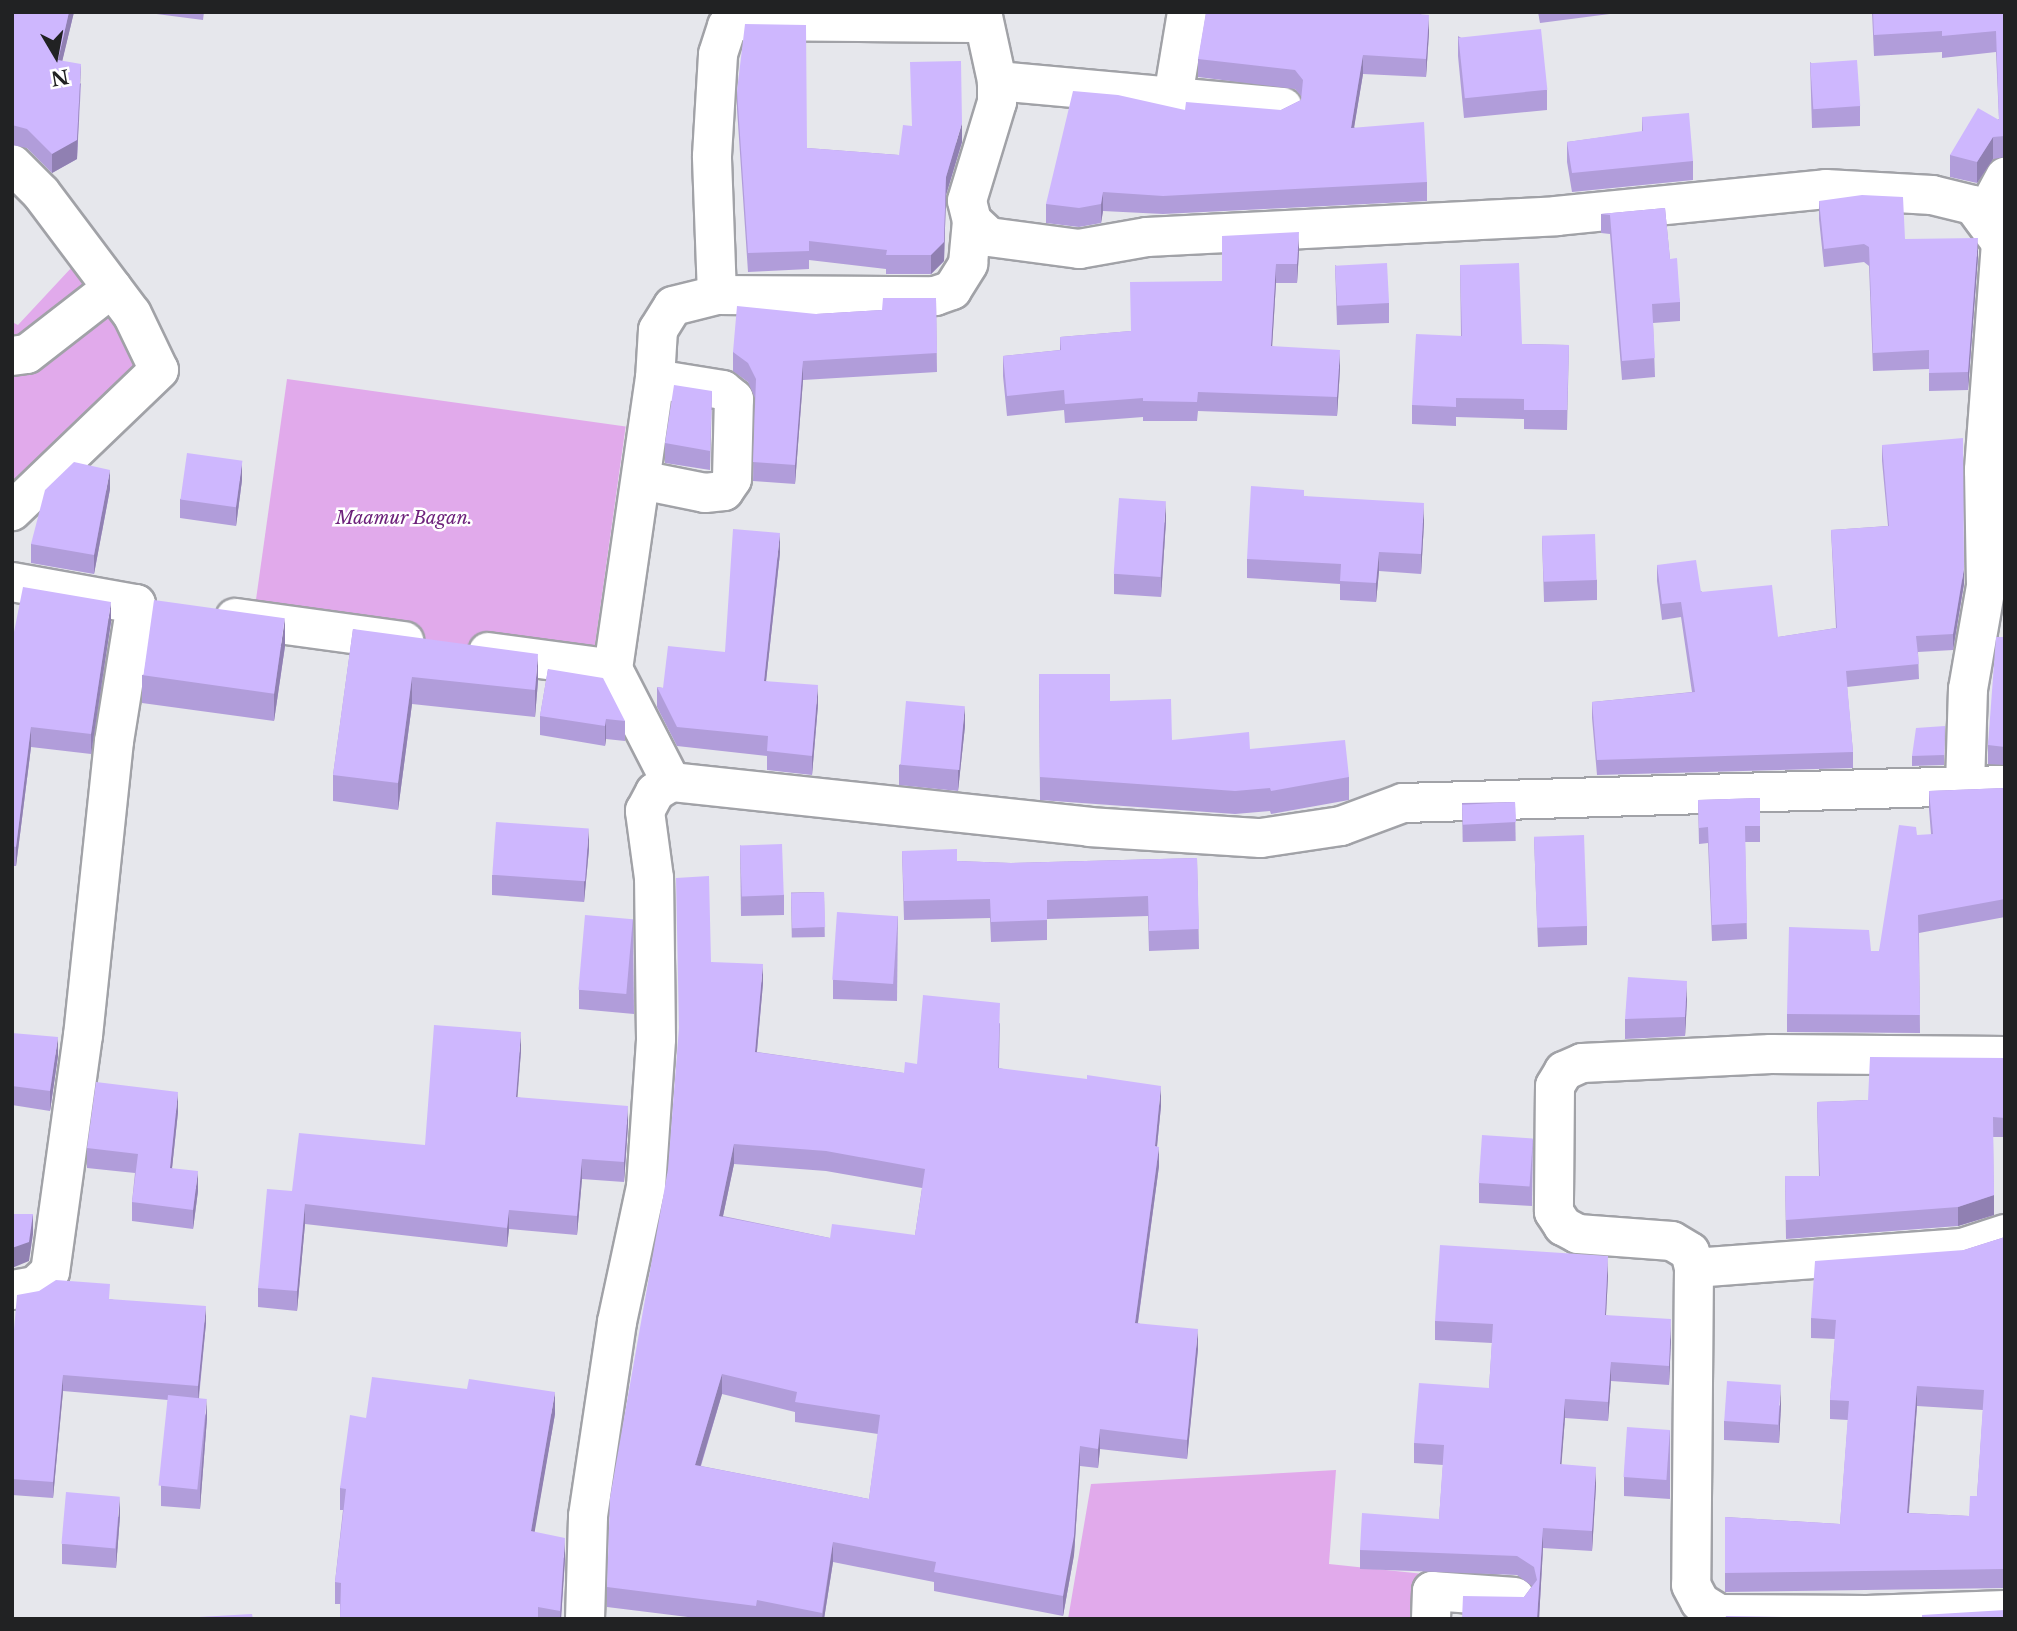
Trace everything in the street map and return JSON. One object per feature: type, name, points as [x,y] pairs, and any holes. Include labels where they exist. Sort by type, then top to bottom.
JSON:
[{"type":"street","points":[[1173,97],[1187,12]]},
{"type":"street","points":[[671,782],[613,668],[655,379],[658,330],[673,306],[717,295],[935,296],[952,290],[961,280],[968,264],[972,222],[967,201],[997,102],[997,81],[981,18],[737,21],[727,26],[718,54],[712,156],[717,295]]},
{"type":"street","points":[[997,81],[1283,107]]},
{"type":"street","points":[[12,164],[41,193],[132,314],[159,370],[12,511]]},
{"type":"street","points":[[1983,218],[2005,177]]},
{"type":"street","points":[[972,222],[989,237],[1079,249],[1147,237],[1556,216],[1826,189],[1932,195],[1973,205],[2001,243],[1984,470],[1986,586],[1968,689],[1965,786]]},
{"type":"street","points":[[12,356],[27,354],[112,288]]},
{"type":"street","points":[[641,480],[705,493],[724,491],[732,479],[734,398],[723,390],[655,379]]},
{"type":"street","points":[[12,582],[135,604],[613,668]]},
{"type":"street","points":[[12,1290],[34,1286],[50,1272],[83,1035],[114,741],[135,604]]},
{"type":"street","points":[[585,1619],[588,1516],[617,1322],[646,1187],[656,1039],[654,878],[645,811],[655,792],[671,782],[1089,827],[1261,838],[1341,826],[1404,803],[2005,785]]},
{"type":"street","points":[[2005,1056],[1771,1054],[1582,1063],[1564,1071],[1555,1086],[1554,1212],[1563,1226],[1578,1234],[1672,1241],[1690,1252],[1694,1268],[1691,1585],[1700,1601],[1718,1614],[1867,1615],[2005,1610]]},
{"type":"street","points":[[1694,1268],[1962,1248],[2005,1234]]},
{"type":"street","points":[[1431,1619],[1432,1591],[1515,1597]]},
{"type":"green space","points":[[86,252],[159,370],[12,510],[12,322],[18,325]]},
{"type":"green space","name":"Maamur Bagan.","points":[[287,379],[626,427],[592,668],[253,621]]},
{"type":"green space","points":[[1336,1470],[1329,1564],[1433,1575],[1431,1619],[1068,1619],[1091,1484]]},
{"type":"building","points":[[12,12],[69,12],[58,60],[81,64],[77,140],[52,154],[27,129],[12,125]]},
{"type":"building","points":[[1206,12],[1419,12],[1429,15],[1426,59],[1363,55],[1351,128],[1424,122],[1427,182],[1163,196],[1103,192],[1101,204],[1079,208],[1046,204],[1073,91],[1118,95],[1185,110],[1186,102],[1281,110],[1301,100],[1303,80],[1295,70],[1198,59]]},
{"type":"building","points":[[1873,12],[2005,12],[2005,136],[1993,137],[1977,162],[1950,155],[1978,108],[1999,120],[1996,31],[1942,36],[1942,31],[1874,35]]},
{"type":"building","points":[[745,24],[806,25],[807,148],[899,155],[903,125],[912,126],[910,62],[961,61],[962,123],[946,177],[944,242],[931,255],[886,255],[887,250],[809,241],[809,251],[748,253],[737,91]]},
{"type":"building","points":[[1541,29],[1547,90],[1465,98],[1458,38]]},
{"type":"building","points":[[1857,60],[1860,106],[1813,109],[1810,63]]},
{"type":"building","points":[[1689,113],[1693,161],[1572,173],[1567,142],[1643,131],[1642,117]]},
{"type":"building","points":[[1862,195],[1903,197],[1905,239],[1978,238],[1968,372],[1929,373],[1929,350],[1873,353],[1869,247],[1864,244],[1824,249],[1819,201]]},
{"type":"building","points":[[1665,208],[1670,259],[1677,258],[1680,302],[1652,304],[1655,358],[1622,361],[1610,215],[1601,214]]},
{"type":"building","points":[[1299,232],[1297,264],[1276,264],[1271,346],[1340,350],[1337,397],[1198,392],[1197,402],[1143,401],[1143,398],[1065,404],[1064,390],[1007,396],[1003,356],[1061,350],[1060,337],[1131,331],[1130,282],[1222,281],[1222,236]]},
{"type":"building","points":[[1387,263],[1389,303],[1337,306],[1335,266]]},
{"type":"building","points":[[1519,263],[1522,344],[1569,345],[1567,410],[1524,410],[1524,399],[1456,398],[1456,407],[1412,405],[1416,334],[1462,336],[1460,265]]},
{"type":"building","points":[[883,298],[936,298],[937,353],[803,361],[795,465],[753,462],[756,379],[748,363],[733,352],[737,306],[816,314],[882,310]]},
{"type":"building","points":[[674,385],[712,391],[710,451],[665,443]]},
{"type":"building","points":[[1963,438],[1964,568],[1953,634],[1916,636],[1919,664],[1846,671],[1853,752],[1597,760],[1592,702],[1695,692],[1681,602],[1662,604],[1657,565],[1696,560],[1701,592],[1772,585],[1778,637],[1837,628],[1831,530],[1889,526],[1882,445]]},
{"type":"building","points":[[187,453],[242,461],[236,507],[180,500]]},
{"type":"building","points":[[74,462],[110,470],[94,555],[31,544],[45,490]]},
{"type":"building","points":[[1251,486],[1304,490],[1304,496],[1424,503],[1421,554],[1379,552],[1376,583],[1340,581],[1341,564],[1247,559]]},
{"type":"building","points":[[1119,498],[1166,501],[1161,577],[1114,574]]},
{"type":"building","points":[[733,529],[780,533],[764,681],[818,685],[812,756],[767,751],[768,736],[677,727],[657,687],[663,688],[668,646],[725,652]]},
{"type":"building","points":[[1595,534],[1597,580],[1544,582],[1542,536]]},
{"type":"building","points":[[23,587],[111,602],[91,734],[31,727],[16,847],[12,846],[12,642]]},
{"type":"building","points":[[154,600],[285,618],[274,694],[143,675]]},
{"type":"building","points":[[353,629],[538,654],[535,690],[412,677],[398,783],[333,775]]},
{"type":"building","points":[[1996,637],[2005,637],[2005,747],[1988,745]]},
{"type":"building","points":[[548,669],[603,678],[625,721],[606,719],[605,726],[540,716]]},
{"type":"building","points":[[1039,674],[1110,674],[1110,701],[1171,699],[1172,740],[1249,732],[1250,749],[1345,740],[1349,777],[1271,791],[1270,788],[1235,791],[1040,777]]},
{"type":"building","points":[[906,701],[965,706],[959,770],[900,765]]},
{"type":"building","points":[[1945,726],[1944,755],[1912,756],[1916,728]]},
{"type":"building","points":[[2005,788],[2005,899],[1918,915],[1920,1015],[1787,1014],[1789,927],[1869,930],[1871,951],[1879,951],[1899,825],[1916,827],[1917,835],[1933,834],[1929,791]]},
{"type":"building","points":[[1760,798],[1760,826],[1745,826],[1747,923],[1712,925],[1708,827],[1699,828],[1698,800]]},
{"type":"building","points":[[1515,802],[1516,822],[1463,825],[1462,805]]},
{"type":"building","points":[[496,822],[589,828],[585,881],[492,875]]},
{"type":"building","points":[[1584,835],[1587,926],[1537,928],[1534,837]]},
{"type":"building","points":[[782,844],[784,895],[742,896],[740,845]]},
{"type":"building","points":[[957,849],[957,861],[1011,863],[1197,858],[1199,929],[1149,931],[1148,896],[1047,900],[1047,920],[991,922],[990,899],[904,901],[902,851]]},
{"type":"building","points":[[709,876],[711,962],[763,964],[755,1052],[904,1073],[905,1062],[917,1064],[923,995],[1000,1003],[998,1068],[1087,1079],[1087,1075],[1161,1086],[1155,1146],[1159,1147],[1135,1323],[1198,1329],[1187,1440],[1100,1429],[1098,1449],[1080,1446],[1074,1536],[1063,1596],[934,1572],[936,1562],[833,1542],[822,1613],[757,1600],[756,1606],[607,1587],[610,1498],[668,1169],[679,1028],[676,878]],"holes":[[[734,1144],[826,1151],[925,1169],[915,1235],[832,1224],[830,1238],[719,1216]],[[722,1374],[797,1392],[795,1402],[880,1415],[869,1499],[695,1465]]]},
{"type":"building","points":[[824,892],[825,927],[792,928],[791,893]]},
{"type":"building","points":[[837,912],[898,916],[893,984],[832,980]]},
{"type":"building","points":[[585,915],[633,919],[626,994],[578,990]]},
{"type":"building","points":[[1628,977],[1687,981],[1685,1017],[1625,1019]]},
{"type":"building","points":[[434,1025],[521,1032],[516,1097],[628,1106],[624,1162],[582,1159],[577,1216],[509,1210],[507,1228],[305,1204],[297,1291],[258,1288],[267,1189],[292,1191],[299,1133],[425,1145]]},
{"type":"building","points":[[12,1033],[58,1037],[50,1091],[12,1086]]},
{"type":"building","points":[[1870,1057],[2005,1058],[2005,1118],[1993,1117],[1994,1195],[1958,1207],[1786,1220],[1785,1176],[1820,1176],[1817,1102],[1868,1100]]},
{"type":"building","points":[[96,1082],[178,1092],[170,1168],[198,1171],[193,1210],[132,1202],[138,1154],[87,1148]]},
{"type":"building","points":[[1482,1135],[1533,1139],[1530,1186],[1479,1183]]},
{"type":"building","points":[[12,1214],[33,1214],[29,1242],[12,1248]]},
{"type":"building","points":[[2005,1237],[2005,1569],[1725,1573],[1725,1517],[1840,1524],[1849,1401],[1830,1400],[1836,1320],[1811,1318],[1815,1261],[1964,1250]],"holes":[[[1917,1386],[1984,1390],[1977,1496],[1970,1496],[1969,1516],[1907,1513]]]},
{"type":"building","points":[[1440,1245],[1608,1256],[1605,1315],[1671,1319],[1669,1366],[1611,1362],[1608,1402],[1565,1399],[1560,1464],[1596,1467],[1592,1531],[1543,1528],[1537,1619],[1462,1619],[1463,1596],[1524,1597],[1537,1580],[1534,1567],[1517,1556],[1360,1550],[1362,1513],[1439,1519],[1444,1445],[1414,1443],[1419,1383],[1489,1388],[1493,1324],[1435,1321]]},
{"type":"building","points":[[56,1280],[110,1284],[109,1299],[206,1306],[198,1386],[63,1375],[53,1482],[12,1479],[12,1353],[17,1295],[39,1291]]},
{"type":"building","points":[[372,1377],[467,1389],[469,1379],[555,1392],[531,1531],[565,1538],[560,1611],[538,1607],[538,1619],[340,1619],[341,1583],[335,1582],[346,1489],[340,1488],[350,1415],[366,1418]]},
{"type":"building","points":[[1727,1381],[1781,1385],[1778,1425],[1724,1421]]},
{"type":"building","points":[[168,1395],[207,1399],[197,1490],[158,1486]]},
{"type":"building","points":[[1627,1427],[1670,1430],[1666,1480],[1624,1477]]},
{"type":"building","points":[[66,1492],[120,1497],[115,1549],[61,1544]]},
{"type":"building","points":[[2005,1610],[2005,1619],[1922,1619],[1922,1615]]},
{"type":"building","points":[[252,1614],[253,1619],[199,1619],[199,1617]]},
{"type":"building","points":[[1726,1616],[1784,1617],[1784,1619],[1725,1619]]}]
